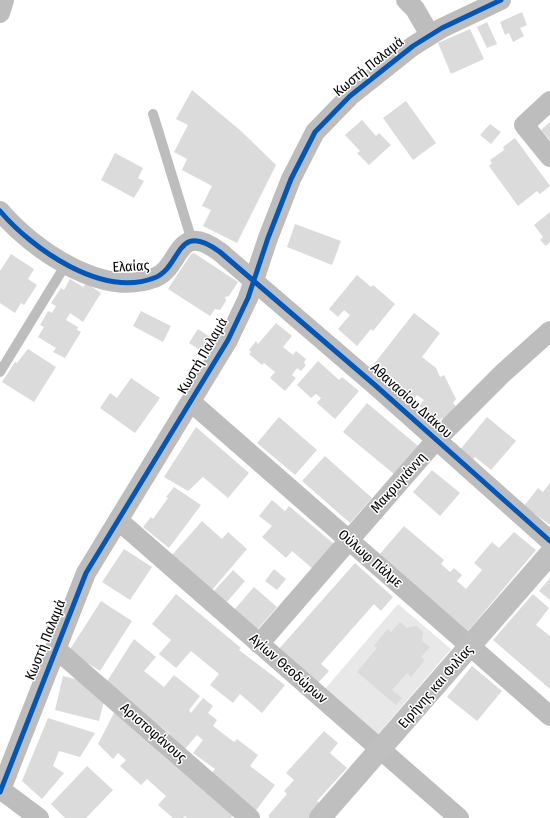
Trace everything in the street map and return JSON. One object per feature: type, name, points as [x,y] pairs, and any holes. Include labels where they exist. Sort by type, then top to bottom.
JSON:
[{"type":"street","points":[[0,13],[4,0]]},
{"type":"street","points":[[406,0],[415,9],[430,35]]},
{"type":"street","name":"Κωστή Παλαμά","points":[[0,790],[86,573],[228,340],[248,298],[268,238],[291,179],[315,132],[336,109],[369,80],[430,35],[501,0]]},
{"type":"street","points":[[550,102],[524,125],[550,157]]},
{"type":"street","name":"Ελαίας","points":[[0,211],[26,238],[66,264],[103,280],[129,282],[156,278],[162,274],[179,250],[192,241]]},
{"type":"street","points":[[192,241],[198,240],[210,244],[254,281]]},
{"type":"street","name":"Αθανασίου Διάκου","points":[[254,281],[550,541]]},
{"type":"street","name":"Μακρυγιάννη","points":[[259,644],[436,440],[503,373],[550,332]]},
{"type":"street","name":"Ούλωφ Πάλμε","points":[[191,402],[550,716]]},
{"type":"street","name":"Αγίων Θεοδώρων","points":[[118,520],[459,818]]},
{"type":"street","name":"Ειρήνης και Φιλίας","points":[[320,818],[550,554]]},
{"type":"street","name":"Αριστοφάνους","points":[[55,648],[250,818]]},
{"type":"street","points":[[0,790],[39,818]]},
{"type":"lane","points":[[153,114],[192,241]]},
{"type":"lane","points":[[0,372],[66,264]]},
{"type":"shaded area","points":[[398,604],[451,649],[377,735],[324,690]]},
{"type":"building","points":[[522,12],[527,25],[520,28],[524,36],[513,42],[509,33],[505,35],[500,22]]},
{"type":"building","points":[[487,22],[497,44],[487,48],[477,27]]},
{"type":"building","points":[[470,29],[484,59],[451,74],[438,43]]},
{"type":"building","points":[[192,90],[241,131],[276,165],[237,243],[203,226],[211,210],[202,206],[212,186],[182,170],[187,159],[174,152],[188,125],[176,119]]},
{"type":"building","points":[[406,101],[436,143],[413,160],[383,118]]},
{"type":"building","points":[[362,120],[376,136],[379,133],[391,145],[369,165],[357,153],[360,151],[345,135]]},
{"type":"building","points":[[550,122],[550,140],[541,130]]},
{"type":"building","points":[[490,124],[501,132],[491,144],[480,135]]},
{"type":"building","points":[[515,138],[550,186],[540,194],[537,191],[518,206],[489,166],[492,163],[490,160],[504,150],[503,147]]},
{"type":"building","points":[[115,153],[143,168],[138,178],[144,181],[134,198],[101,180]]},
{"type":"building","points":[[550,212],[550,242],[546,246],[540,240],[543,237],[534,225]]},
{"type":"building","points":[[295,224],[341,241],[332,265],[287,247]]},
{"type":"building","points":[[194,253],[238,282],[229,296],[225,297],[226,301],[220,310],[215,309],[210,316],[168,289],[191,254]]},
{"type":"building","points":[[11,254],[34,269],[28,279],[37,285],[24,305],[21,303],[15,313],[0,303],[0,271]]},
{"type":"building","points":[[357,275],[371,287],[373,285],[395,304],[373,331],[371,329],[357,346],[338,329],[350,315],[344,310],[338,317],[329,309]]},
{"type":"building","points":[[70,279],[83,287],[86,283],[101,293],[83,322],[70,313],[66,320],[78,327],[77,330],[81,332],[65,358],[53,352],[56,348],[38,337],[44,327],[40,325],[48,311],[52,313],[56,306],[51,303],[61,288],[64,290]]},
{"type":"building","points":[[141,311],[171,326],[163,342],[133,326]]},
{"type":"building","points":[[414,313],[440,333],[422,357],[436,368],[440,377],[444,375],[456,399],[453,403],[456,406],[445,420],[442,418],[439,421],[419,406],[424,400],[417,395],[413,400],[397,388],[400,384],[374,364]]},
{"type":"building","points":[[276,323],[292,336],[283,347],[293,355],[296,351],[306,359],[304,363],[306,365],[301,371],[297,368],[292,375],[296,378],[285,391],[270,378],[275,372],[264,363],[262,365],[249,354],[251,352],[249,350],[256,341],[258,344]]},
{"type":"building","points":[[198,329],[216,341],[207,355],[189,343]]},
{"type":"building","points":[[28,349],[56,367],[34,402],[2,382],[15,362],[17,363]]},
{"type":"building","points":[[318,361],[339,380],[342,377],[359,391],[335,419],[317,403],[321,398],[316,394],[311,398],[297,385]]},
{"type":"building","points":[[131,378],[160,398],[135,433],[100,408],[110,393],[117,398]]},
{"type":"building","points":[[367,403],[418,446],[394,474],[343,432]]},
{"type":"building","points":[[279,417],[317,450],[295,475],[257,443]]},
{"type":"building","points":[[487,417],[516,441],[491,470],[475,457],[472,461],[459,451]]},
{"type":"building","points":[[196,427],[249,473],[228,498],[203,477],[188,491],[164,477]]},
{"type":"building","points":[[325,456],[372,498],[350,523],[302,481]]},
{"type":"building","points":[[432,470],[460,493],[440,516],[413,492]]},
{"type":"building","points":[[550,483],[550,525],[524,506],[538,488],[543,492]]},
{"type":"building","points":[[174,487],[201,505],[169,548],[143,527],[151,517],[153,519],[168,498],[166,497]]},
{"type":"building","points":[[272,500],[285,511],[289,506],[334,544],[313,569],[292,551],[286,558],[262,537],[272,526],[259,516]]},
{"type":"building","points":[[202,521],[222,539],[228,532],[247,549],[212,590],[172,555]]},
{"type":"building","points":[[404,526],[444,560],[441,564],[450,572],[454,568],[462,575],[457,581],[466,589],[482,570],[474,563],[492,542],[499,548],[514,532],[536,550],[468,631],[379,555]]},
{"type":"building","points":[[124,549],[152,567],[130,600],[102,582]]},
{"type":"building","points":[[355,563],[393,597],[381,611],[374,604],[321,664],[329,671],[317,684],[278,650]]},
{"type":"building","points":[[274,569],[286,579],[277,590],[265,581]]},
{"type":"building","points":[[233,570],[245,581],[226,603],[214,591]]},
{"type":"building","points":[[550,578],[550,600],[539,591]]},
{"type":"building","points":[[254,587],[277,607],[256,631],[233,611]]},
{"type":"building","points":[[176,594],[241,648],[239,650],[285,685],[262,713],[240,694],[233,703],[210,685],[219,674],[191,651],[176,668],[159,654],[171,640],[152,624]]},
{"type":"building","points":[[533,594],[549,608],[536,625],[550,636],[550,689],[493,640]]},
{"type":"building","points":[[101,601],[132,621],[100,671],[69,651]]},
{"type":"building","points":[[400,622],[407,628],[416,626],[423,632],[422,641],[430,647],[421,657],[425,660],[411,677],[407,673],[392,690],[402,698],[396,705],[357,672],[377,648],[374,646],[381,637],[388,629],[391,632]]},
{"type":"building","points":[[134,639],[156,657],[144,671],[164,687],[174,675],[200,696],[189,710],[191,713],[203,698],[213,706],[208,713],[217,720],[213,726],[234,742],[237,739],[258,755],[250,766],[275,785],[254,813],[211,774],[215,769],[193,753],[203,740],[197,735],[185,749],[168,736],[170,734],[106,683]]},
{"type":"building","points":[[472,666],[502,691],[477,721],[447,697]]},
{"type":"building","points":[[63,676],[83,681],[104,701],[99,721],[55,710]]},
{"type":"building","points":[[115,711],[166,758],[233,816],[230,818],[187,818],[185,816],[183,818],[173,818],[158,805],[166,796],[147,779],[141,785],[120,766],[126,760],[118,753],[113,759],[98,744]]},
{"type":"building","points":[[48,718],[95,733],[80,757],[59,751],[53,766],[64,773],[42,799],[22,781]]},
{"type":"building","points":[[324,731],[338,743],[330,753],[347,768],[317,801],[320,803],[309,818],[270,818],[268,816],[287,794],[284,791],[294,780],[286,773]]},
{"type":"building","points":[[87,766],[113,790],[86,818],[65,818],[51,804]]},
{"type":"cycle path","points":[[0,792],[86,573],[228,340],[248,298],[268,238],[291,179],[315,132],[350,96],[413,46],[442,28],[501,0]]},
{"type":"cycle path","points":[[0,211],[14,226],[49,254],[91,276],[112,281],[134,282],[154,278],[163,273],[187,243],[195,241],[205,243],[220,252],[376,386],[550,541]]}]
